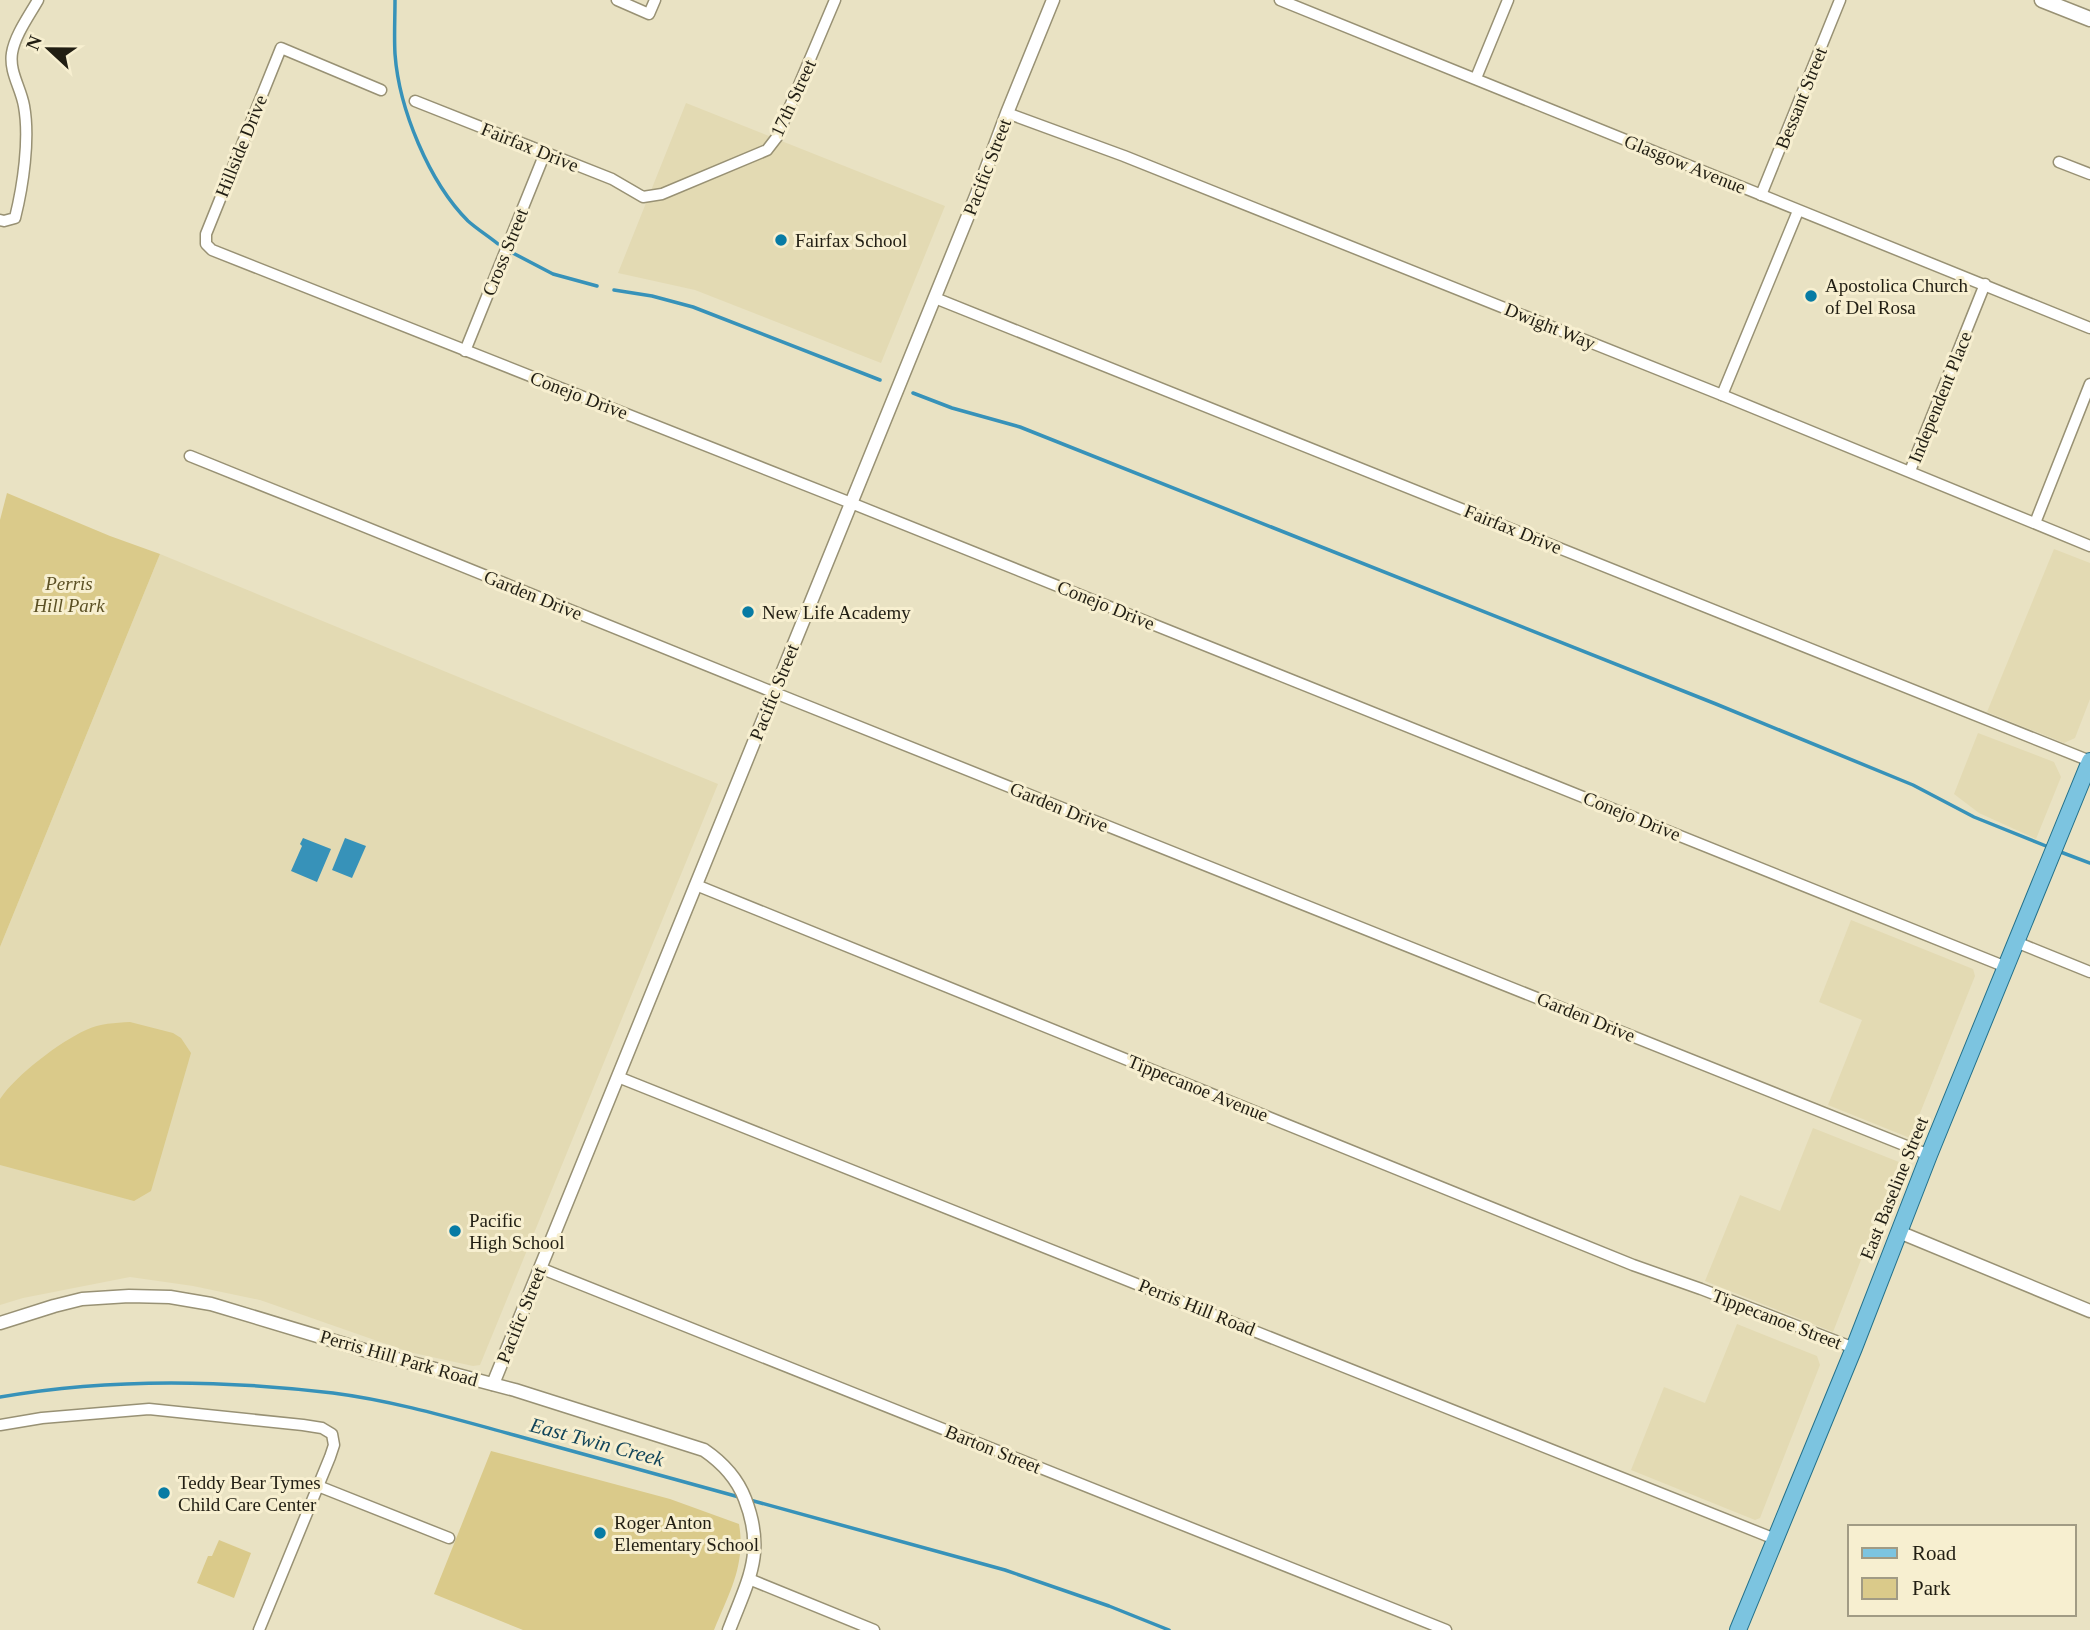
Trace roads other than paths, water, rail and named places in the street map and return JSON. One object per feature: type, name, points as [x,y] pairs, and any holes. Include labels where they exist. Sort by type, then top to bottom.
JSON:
[{"type":"main road","points":[[2042,0],[2090,19]]},
{"type":"main road","name":"East Baseline Street","points":[[1738,1630],[2090,761]]},
{"type":"street","points":[[0,220],[15,218],[25,146],[24,103],[14,74],[12,53],[38,0]]},
{"type":"street","points":[[617,0],[649,14],[655,0]]},
{"type":"street","name":"17th Street","points":[[643,197],[662,194],[767,150],[777,137],[835,0]]},
{"type":"street","name":"Pacific Street","points":[[493,1384],[935,298],[1053,0]]},
{"type":"street","name":"Glasgow Avenue","points":[[1279,0],[2090,328]]},
{"type":"street","points":[[1476,78],[1508,0]]},
{"type":"street","name":"Bessant Street","points":[[1761,195],[1840,0]]},
{"type":"street","name":"Hillside Drive","points":[[206,244],[206,234],[281,48],[381,90]]},
{"type":"street","name":"Fairfax Drive","points":[[415,101],[612,179],[643,197]]},
{"type":"street","name":"Dwight Way","points":[[1007,113],[1103,147],[2090,546]]},
{"type":"street","name":"Cross Street","points":[[465,351],[545,153]]},
{"type":"street","points":[[2059,162],[2090,174]]},
{"type":"street","points":[[1722,395],[1798,211]]},
{"type":"street","name":"Conejo Drive","points":[[206,244],[212,250],[852,503],[2006,967]]},
{"type":"street","name":"Independent Place","points":[[1910,471],[1985,284]]},
{"type":"street","name":"Fairfax Drive","points":[[935,298],[2090,761]]},
{"type":"street","points":[[2035,523],[2090,384]]},
{"type":"street","name":"Garden Drive","points":[[190,456],[1929,1155]]},
{"type":"street","name":"Tippecanoe Avenue","points":[[696,885],[1620,1259],[1701,1289]]},
{"type":"street","points":[[2016,942],[2090,972]]},
{"type":"street","name":"Perris Hill Road","points":[[618,1077],[1775,1539]]},
{"type":"street","points":[[1899,1232],[2090,1311]]},
{"type":"street","name":"Barton Street","points":[[540,1268],[1446,1630]]},
{"type":"street","name":"Tippecanoe Street","points":[[1701,1289],[1854,1348]]},
{"type":"street","name":"Perris Hill Park Road","points":[[0,1322],[82,1300],[129,1296],[170,1297],[211,1304],[374,1353],[493,1384],[704,1450],[730,1471],[743,1494],[753,1521],[755,1552],[749,1579]]},
{"type":"street","points":[[0,1425],[41,1418],[149,1409],[322,1428],[332,1434],[334,1445],[259,1630]]},
{"type":"street","points":[[318,1486],[449,1538]]},
{"type":"street","points":[[729,1630],[749,1579],[874,1630]]},
{"type":"water","points":[[303,838],[331,849],[317,882],[291,871]]},
{"type":"water","points":[[345,838],[366,846],[352,878],[332,870]]},
{"type":"waterway","points":[[395,0],[398,75],[418,144],[454,205],[468,221],[498,244]]},
{"type":"waterway","points":[[509,251],[553,274],[597,286]]},
{"type":"waterway","points":[[614,290],[652,296],[693,307],[880,380]]},
{"type":"waterway","points":[[913,393],[952,408],[1020,427],[1716,704],[1913,785],[1974,817],[2051,848]]},
{"type":"waterway","points":[[2058,851],[2090,863]]},
{"type":"waterway","name":"East Twin Creek","points":[[0,1397],[82,1387],[166,1383],[250,1385],[333,1393],[425,1411],[739,1497]]},
{"type":"waterway","name":"East Twin Creek","points":[[750,1500],[1005,1570],[1169,1630]]},
{"type":"place","name":"Fairfax School","points":[[781,240]]},
{"type":"place","name":"Apostolica Church of Del Rosa","points":[[1811,296]]},
{"type":"place","name":"New Life Academy","points":[[748,612]]},
{"type":"place","name":"Pacific High School","points":[[455,1231]]},
{"type":"place","name":"Teddy Bear Tymes Child Care Center","points":[[164,1493]]},
{"type":"place","name":"Roger Anton Elementary School","points":[[600,1533]]},
{"type":"park label","name":"Perris Hill Park","points":[[69,594]]}]
